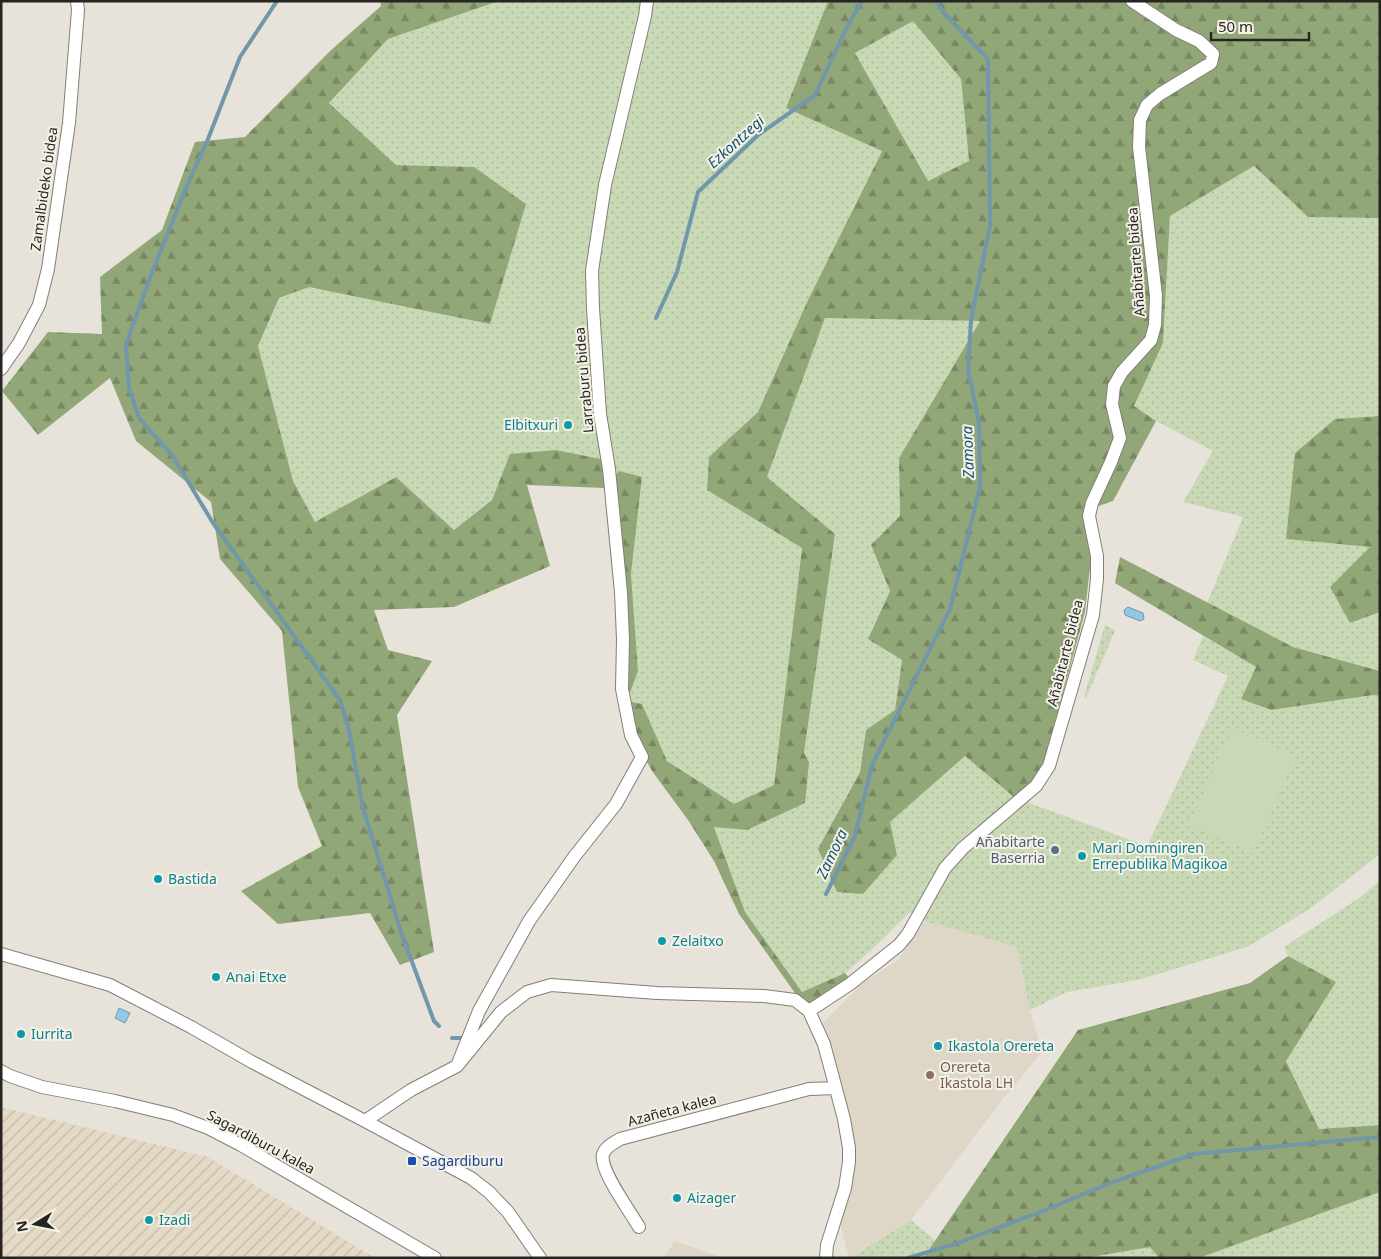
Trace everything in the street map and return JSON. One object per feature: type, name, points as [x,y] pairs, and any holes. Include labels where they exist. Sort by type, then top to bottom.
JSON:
[{"type":"street","name":"Zamalbideko bidea","points":[[1,369],[19,343],[38,305],[48,269],[69,123],[78,10],[77,1]]},
{"type":"street","name":"Larraburu bidea","points":[[457,1066],[480,1012],[529,921],[574,857],[616,804],[642,757],[631,735],[622,689],[623,639],[621,592],[609,469],[600,414],[592,308],[592,271],[605,185],[647,1]]},
{"type":"street","name":"Añabitarte bidea","points":[[809,1011],[850,984],[899,945],[908,934],[944,868],[963,848],[1036,786],[1049,766],[1093,615],[1097,579],[1097,556],[1089,516],[1092,503],[1120,438],[1112,404],[1114,386],[1122,372],[1151,340],[1155,325],[1156,296],[1139,147],[1140,120],[1147,105],[1160,94],[1211,63],[1213,54],[1199,41],[1176,30],[1132,1]]},
{"type":"street","points":[[1,954],[110,985],[471,1178],[489,1192],[508,1212],[540,1258]]},
{"type":"street","points":[[365,1121],[411,1090],[457,1066],[501,1012],[527,992],[551,984],[657,993],[764,996],[795,1000],[809,1011],[824,1044],[844,1119],[849,1148],[845,1188],[827,1245],[826,1258]]},
{"type":"street","name":"Sagardiburu kalea","points":[[1,1071],[42,1087],[173,1115],[208,1128],[241,1145],[434,1258]]},
{"type":"street","name":"Azañeta kalea","points":[[639,1227],[608,1177],[602,1163],[604,1152],[610,1145],[620,1139],[810,1089],[835,1088]]},
{"type":"shaded area","name":"Orereta Ikastola LH","points":[[925,921],[1017,947],[1030,1010],[1042,1052],[1003,1099],[911,1220],[849,1258],[840,1223],[852,1186],[855,1149],[850,1122],[822,1024],[863,983],[898,960]]},
{"type":"shaded area","points":[[5,1108],[208,1157],[375,1258],[1,1258],[1,1109]]},
{"type":"shaded area","points":[[675,1241],[723,1258],[663,1258]]},
{"type":"green space","points":[[380,1],[499,1],[388,39],[329,103],[396,165],[474,167],[526,204],[490,324],[309,287],[279,298],[258,346],[293,481],[315,522],[396,477],[454,530],[492,500],[510,454],[556,450],[605,460],[605,488],[527,485],[550,566],[454,607],[374,610],[388,650],[432,661],[397,715],[434,952],[400,965],[370,913],[278,924],[241,891],[322,846],[298,787],[282,631],[220,559],[211,502],[136,441],[110,378],[38,435],[2,391],[48,332],[102,334],[100,277],[162,230],[195,142],[245,137],[330,51],[381,6]]},
{"type":"green space","points":[[499,1],[828,1],[786,108],[882,150],[808,300],[758,412],[709,458],[707,490],[802,548],[774,785],[734,805],[667,761],[642,704],[627,701],[638,670],[631,574],[642,477],[605,488],[510,454],[492,500],[454,530],[396,477],[315,522],[293,481],[258,346],[279,298],[309,286],[490,323],[474,167],[396,165],[329,103],[388,39]]},
{"type":"green space","points":[[828,1],[1380,1],[1380,217],[1308,217],[1254,166],[1170,216],[1163,343],[1134,406],[1156,421],[1113,501],[1084,511],[1091,558],[1085,612],[1044,762],[1034,780],[1015,798],[965,756],[890,822],[897,855],[863,894],[837,892],[818,849],[860,772],[866,730],[895,710],[902,660],[868,639],[890,591],[871,545],[900,516],[899,458],[980,321],[825,318],[767,477],[835,534],[804,753],[809,762],[805,803],[747,830],[714,827],[745,912],[802,992],[845,973],[853,982],[807,1010],[739,914],[714,861],[688,820],[652,771],[623,718],[617,660],[614,478],[619,471],[642,477],[631,574],[638,671],[627,701],[642,704],[667,761],[734,804],[774,785],[802,548],[707,490],[709,457],[758,412],[808,300],[882,151],[786,108]],"holes":[[[913,21],[961,79],[969,161],[928,181],[855,53]]]},
{"type":"green space","points":[[914,20],[961,79],[969,162],[928,181],[855,53]]},
{"type":"green space","points":[[1254,166],[1308,217],[1380,217],[1380,416],[1335,419],[1286,539],[1371,547],[1350,623],[1380,612],[1380,671],[1293,647],[1207,603],[1243,517],[1183,502],[1213,451],[1156,421],[1134,406],[1163,343],[1170,216]]},
{"type":"green space","points":[[825,318],[980,321],[899,458],[900,516],[871,545],[890,591],[868,639],[902,659],[895,710],[866,730],[860,772],[843,802],[897,855],[889,822],[965,756],[1015,798],[1147,846],[1228,676],[1193,660],[1203,636],[1256,667],[1241,699],[1271,710],[1373,695],[1380,696],[1380,854],[1311,908],[1247,947],[1138,980],[1067,992],[1030,1010],[1017,947],[925,921],[910,912],[845,973],[802,992],[745,912],[714,827],[747,830],[809,762],[804,753],[835,534],[767,477]]},
{"type":"green space","points":[[1380,416],[1380,612],[1350,623],[1330,587],[1370,547],[1286,539],[1295,453],[1335,419]]},
{"type":"green space","points":[[1120,557],[1293,647],[1380,671],[1380,696],[1373,695],[1271,710],[1241,699],[1256,667],[1115,583]]},
{"type":"green space","points":[[1105,625],[1115,631],[1086,698],[1084,697]]},
{"type":"green space","points":[[1232,728],[1296,756],[1253,853],[1189,825]]},
{"type":"green space","points":[[1380,881],[1380,1125],[1319,1129],[1286,1061],[1336,982],[1288,956],[1284,947],[1359,898]]},
{"type":"green space","points":[[1288,956],[1336,982],[1286,1061],[1319,1129],[1380,1125],[1380,1192],[1199,1258],[1159,1258],[1150,1247],[1085,1258],[1041,1258],[1036,1256],[1023,1258],[924,1257],[1078,1030],[1250,983]]},
{"type":"green space","points":[[1380,1192],[1380,1258],[1199,1258]]},
{"type":"green space","points":[[911,1220],[935,1240],[925,1258],[850,1258]]},
{"type":"green space","points":[[1150,1246],[1159,1258],[1085,1258]]},
{"type":"water","points":[[1128,607],[1143,613],[1144,619],[1140,621],[1125,615],[1124,610]]},
{"type":"water","points":[[119,1008],[130,1013],[125,1023],[115,1018]]},
{"type":"waterway","points":[[277,1],[240,57],[151,275],[126,344],[129,388],[139,418],[172,455],[213,523],[340,700],[349,730],[363,808],[402,935],[434,1021],[439,1026]]},
{"type":"waterway","name":"Ezkontzegi","points":[[656,318],[677,272],[698,192],[758,135],[815,95],[846,29],[862,1]]},
{"type":"waterway","name":"Zamora","points":[[826,894],[855,836],[872,765],[950,609],[980,487],[979,423],[968,369],[971,320],[990,226],[988,59],[944,13],[936,1]]},
{"type":"waterway","points":[[452,1038],[464,1038]]},
{"type":"waterway","points":[[908,1258],[958,1243],[1113,1182],[1194,1154],[1380,1137]]},
{"type":"place","name":"Elbitxuri","points":[[568,425]]},
{"type":"place","name":"Añabitarte Baserria","points":[[1055,850]]},
{"type":"place","name":"Mari Domingiren Errepublika Magikoa","points":[[1082,856]]},
{"type":"place","name":"Bastida","points":[[158,879]]},
{"type":"place","name":"Zelaitxo","points":[[662,941]]},
{"type":"place","name":"Anai Etxe","points":[[216,977]]},
{"type":"place","name":"Iurrita","points":[[21,1034]]},
{"type":"place","name":"Ikastola Orereta","points":[[938,1046]]},
{"type":"place","name":"Orereta Ikastola LH","points":[[930,1075]]},
{"type":"place","name":"Sagardiburu","points":[[412,1161]]},
{"type":"place","name":"Aizager","points":[[677,1198]]},
{"type":"place","name":"Izadi","points":[[149,1220]]}]
